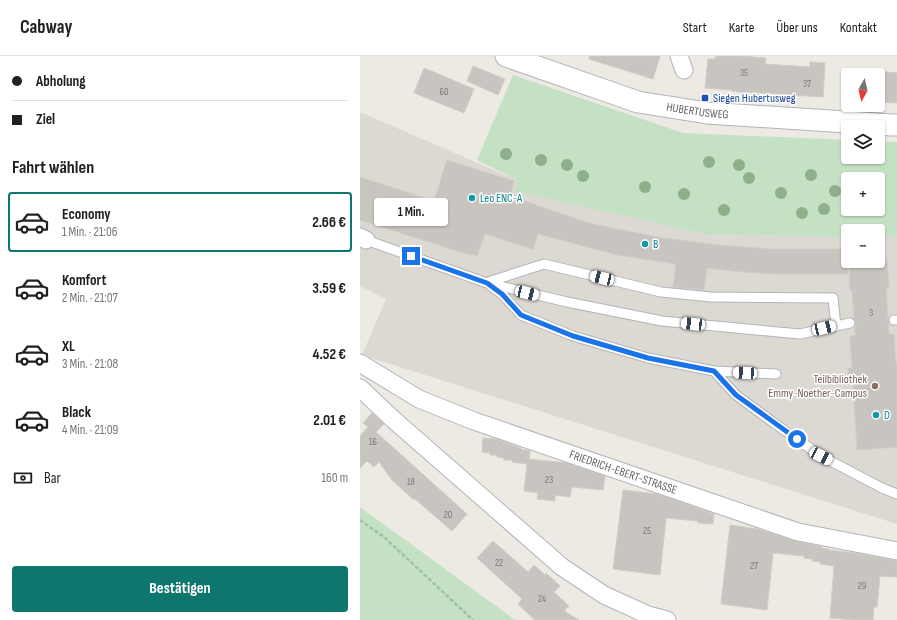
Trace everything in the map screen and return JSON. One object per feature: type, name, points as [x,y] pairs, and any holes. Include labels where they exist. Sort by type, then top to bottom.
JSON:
[{"type":"street","name":"HUBERTUSWEG","points":[[506,56],[638,102],[707,113],[892,126],[897,125]]},
{"type":"street","name":"FRIEDRICH-EBERT-STRASSE","points":[[360,363],[419,399],[474,421],[798,532],[897,551]]},
{"type":"street","points":[[360,388],[401,426],[562,567],[604,596],[648,616],[667,620]]},
{"type":"lane","points":[[363,238],[487,283],[567,302],[662,321],[800,334],[850,323]]},
{"type":"lane","points":[[487,283],[544,264],[661,292],[711,297],[833,298],[836,326]]},
{"type":"lane","points":[[487,283],[502,294],[521,315],[573,336],[648,358],[714,371],[776,374]]},
{"type":"lane","points":[[714,371],[736,395],[821,456],[882,488],[897,494]]},
{"type":"path","points":[[360,520],[384,537],[473,620]]},
{"type":"shaded area","points":[[360,112],[517,180],[514,190],[705,234],[841,237],[841,268],[885,268],[885,237],[897,236],[897,524],[362,355],[386,299],[360,286]]},
{"type":"green space","points":[[513,75],[683,133],[841,140],[841,164],[885,164],[885,141],[897,142],[897,236],[885,237],[885,224],[841,224],[841,237],[705,234],[514,191],[517,180],[477,160]]},
{"type":"green space","points":[[360,507],[515,620],[360,620]]},
{"type":"building","points":[[589,56],[660,56],[653,79],[589,59]]},
{"type":"building","points":[[716,56],[766,58],[765,64],[810,67],[810,62],[825,63],[823,97],[746,93],[732,90],[705,88],[708,59],[715,59]]},
{"type":"building","points":[[473,66],[505,79],[498,95],[467,81]]},
{"type":"building","points":[[424,68],[474,89],[464,113],[414,93]]},
{"type":"building","points":[[885,72],[897,73],[897,103],[885,102]]},
{"type":"building","points":[[447,160],[514,181],[510,196],[592,224],[663,238],[718,245],[770,249],[841,249],[841,268],[848,268],[848,274],[774,274],[707,268],[704,290],[673,287],[676,264],[618,255],[538,234],[533,249],[485,234],[477,256],[470,255],[360,220],[360,177],[434,201]]},
{"type":"building","name":"D","points":[[885,261],[887,261],[889,288],[886,288],[889,334],[894,334],[897,363],[897,447],[857,450],[853,382],[849,382],[848,368],[852,368],[850,336],[855,336],[856,322],[854,319],[852,290],[850,290],[849,268],[885,268]]},
{"type":"building","points":[[372,413],[384,424],[376,432],[467,514],[452,531],[392,480],[379,462],[374,467],[367,461],[360,468],[360,436],[368,427],[363,423]]},
{"type":"building","points":[[483,438],[495,439],[530,451],[529,459],[567,463],[605,476],[603,490],[572,487],[570,497],[555,495],[555,501],[537,499],[538,493],[524,491],[527,464],[512,462],[512,460],[504,460],[504,458],[497,457],[497,455],[490,455],[490,453],[482,452]]},
{"type":"building","points":[[623,490],[657,494],[714,514],[713,524],[666,518],[660,575],[613,569]]},
{"type":"building","points":[[730,525],[757,529],[829,550],[897,561],[897,577],[880,576],[877,607],[874,607],[873,620],[830,618],[834,566],[820,564],[820,562],[812,561],[812,559],[804,558],[804,556],[773,553],[767,610],[721,604]]},
{"type":"building","points":[[493,541],[528,572],[534,565],[545,575],[546,573],[560,586],[554,592],[569,606],[564,611],[579,620],[535,620],[518,604],[522,599],[477,558]]},
{"type":"place","name":"Siegen Hubertusweg","points":[[705,98]]},
{"type":"place","name":"Leo ENC-A","points":[[472,198]]},
{"type":"place","name":"B","points":[[645,244]]},
{"type":"place","name":"Teilbibliothek Emmy-Noether-Campus","points":[[875,386]]},
{"type":"place","name":"D","points":[[876,415]]},
{"type":"route","points":[[411,256],[487,283],[502,294],[521,315],[573,336],[648,358],[714,371],[736,395],[797,439]]}]
